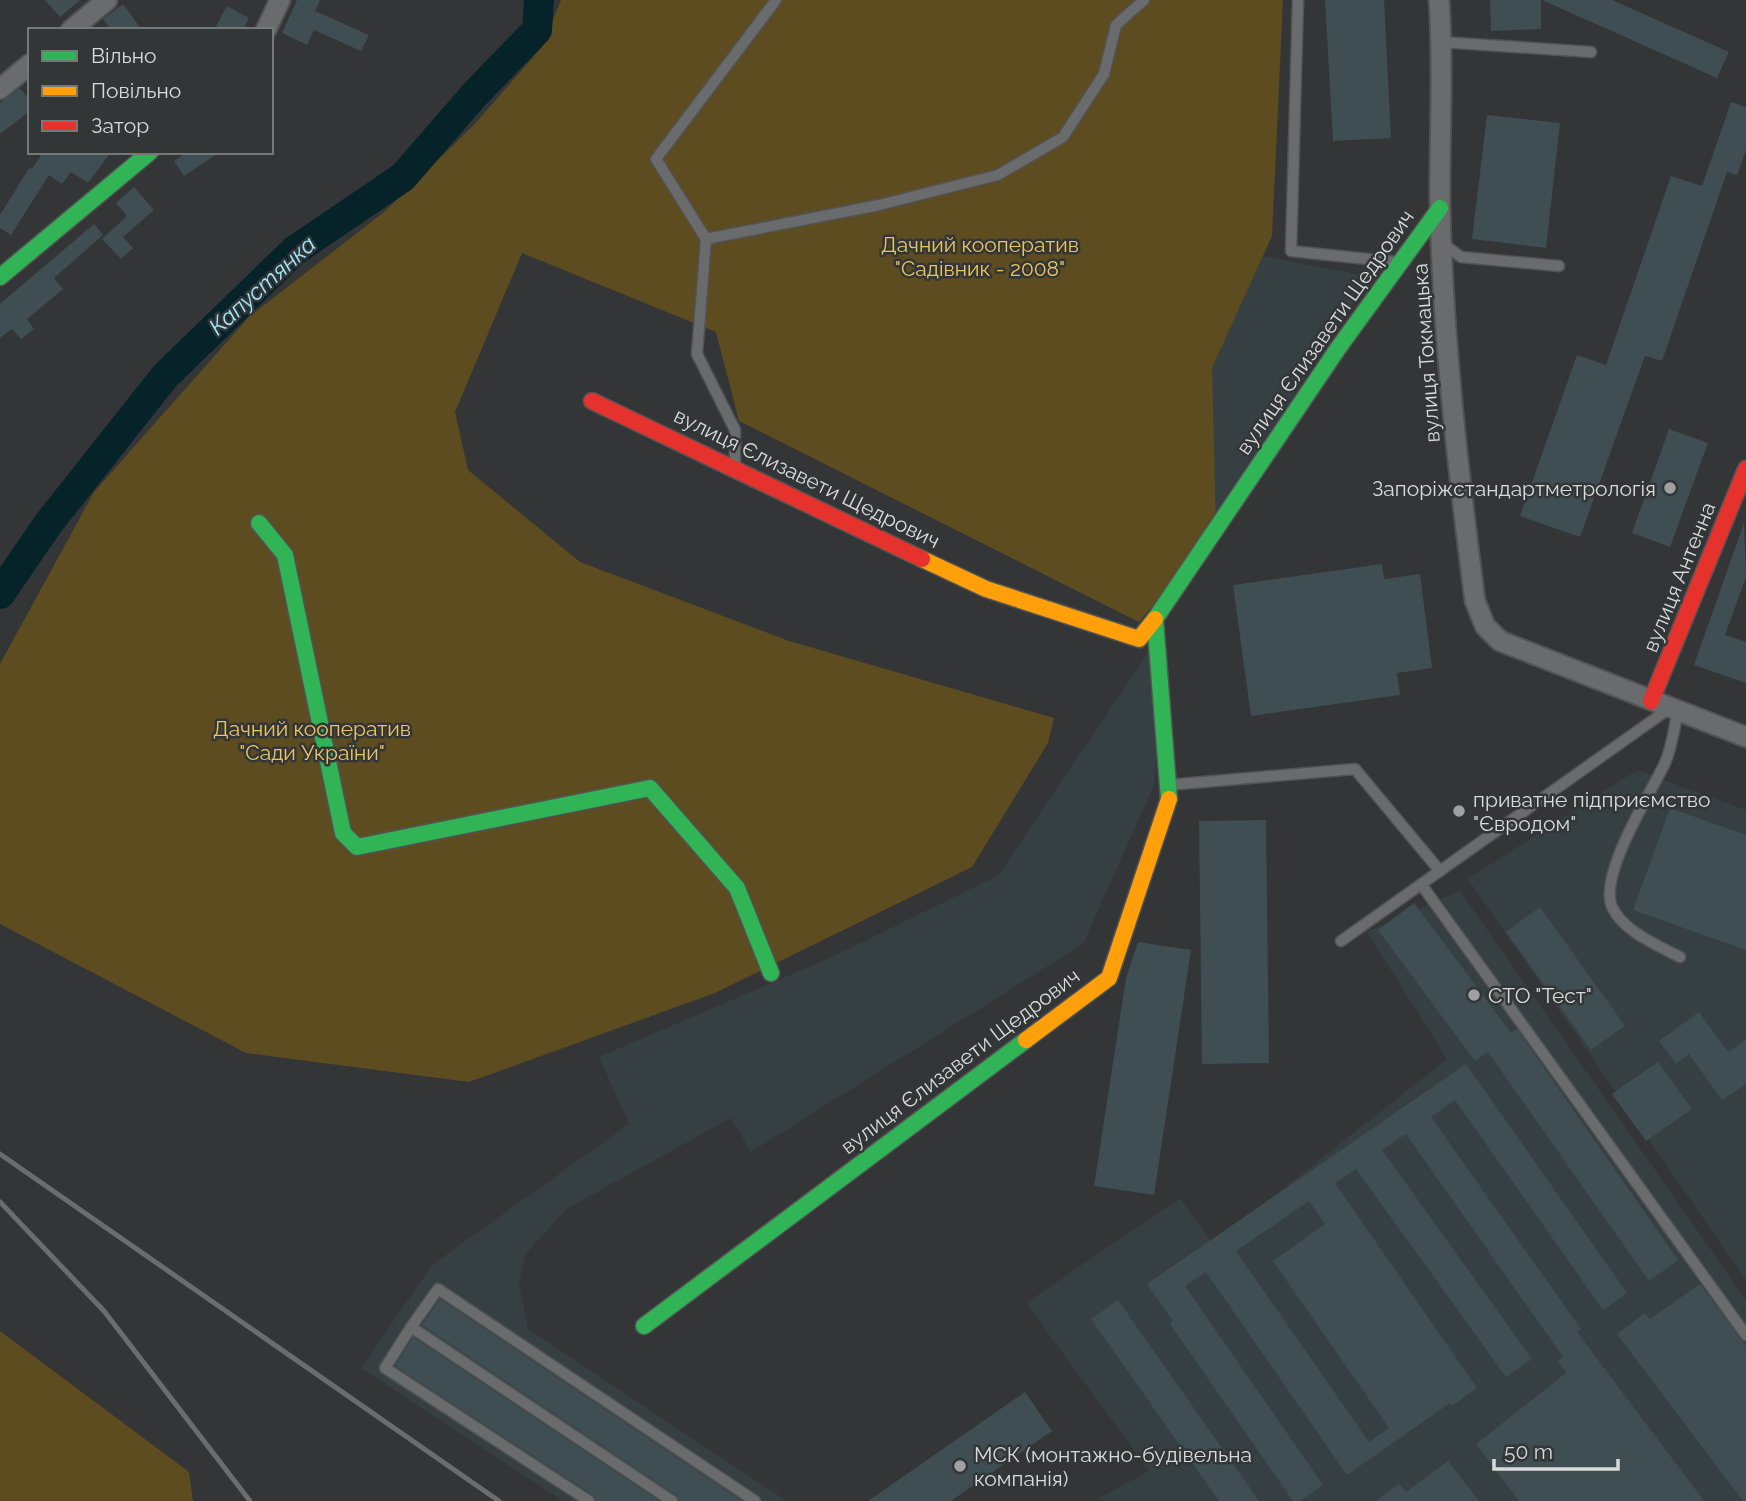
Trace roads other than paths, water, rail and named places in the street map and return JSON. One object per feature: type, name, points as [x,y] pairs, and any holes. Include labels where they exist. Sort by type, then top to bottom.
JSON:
[{"type":"street","points":[[73,28],[107,0]]},
{"type":"street","points":[[267,28],[280,0]]},
{"type":"street","name":"вулиця Єлизавети Щедрович","points":[[592,401],[986,589],[1139,639],[1339,347],[1440,208],[1442,42],[1439,0]]},
{"type":"street","points":[[0,89],[28,66]]},
{"type":"street","points":[[0,277],[148,154]]},
{"type":"street","name":"вулиця Токмацька","points":[[1440,208],[1451,408],[1475,601],[1485,626],[1500,641],[1746,737]]},
{"type":"street","name":"вулиця Антенна","points":[[1651,701],[1746,469]]},
{"type":"street","points":[[259,523],[285,555],[343,833],[357,847],[650,788],[737,888],[771,973]]},
{"type":"street","name":"вулиця Єлизавети Щедрович","points":[[644,1326],[1109,978],[1170,804],[1155,619]]},
{"type":"lane","points":[[734,469],[735,430],[697,354],[706,239],[656,159],[776,0]]},
{"type":"lane","points":[[706,239],[879,205],[998,175],[1063,137],[1104,74],[1116,25],[1144,0]]},
{"type":"lane","points":[[1298,0],[1291,251],[1400,262]]},
{"type":"lane","points":[[1442,42],[1591,52]]},
{"type":"lane","points":[[1442,243],[1461,257],[1559,266]]},
{"type":"lane","points":[[1341,941],[1674,709]]},
{"type":"lane","points":[[1674,709],[1666,761],[1627,833],[1609,894],[1613,908],[1638,935],[1680,957]]},
{"type":"lane","points":[[1168,785],[1355,769],[1440,871]]},
{"type":"lane","points":[[1421,884],[1746,1335]]},
{"type":"lane","points":[[589,1501],[386,1367],[438,1289],[755,1501]]},
{"type":"lane","points":[[411,1327],[672,1501]]},
{"type":"waterway","name":"Капустянка","points":[[0,594],[48,524],[165,376],[294,251],[403,177],[475,94],[537,30],[539,0]]},
{"type":"railway","points":[[0,1154],[499,1501]]},
{"type":"railway","points":[[0,1202],[104,1311],[250,1501]]},
{"type":"place","name":"Запоріжстандартметрологія","points":[[1670,488]]},
{"type":"place","name":"приватне підприємство \"Євродом\"","points":[[1459,811]]},
{"type":"place","name":"СТО \"Тест\"","points":[[1474,995]]},
{"type":"place","name":"МСК (монтажно-будівельна компанія)","points":[[960,1466]]},
{"type":"park label","name":"Дачний кооператив \"Садівник - 2008\"","points":[[980,256]]},
{"type":"park label","name":"Дачний кооператив \"Сади України\"","points":[[312,740]]}]
